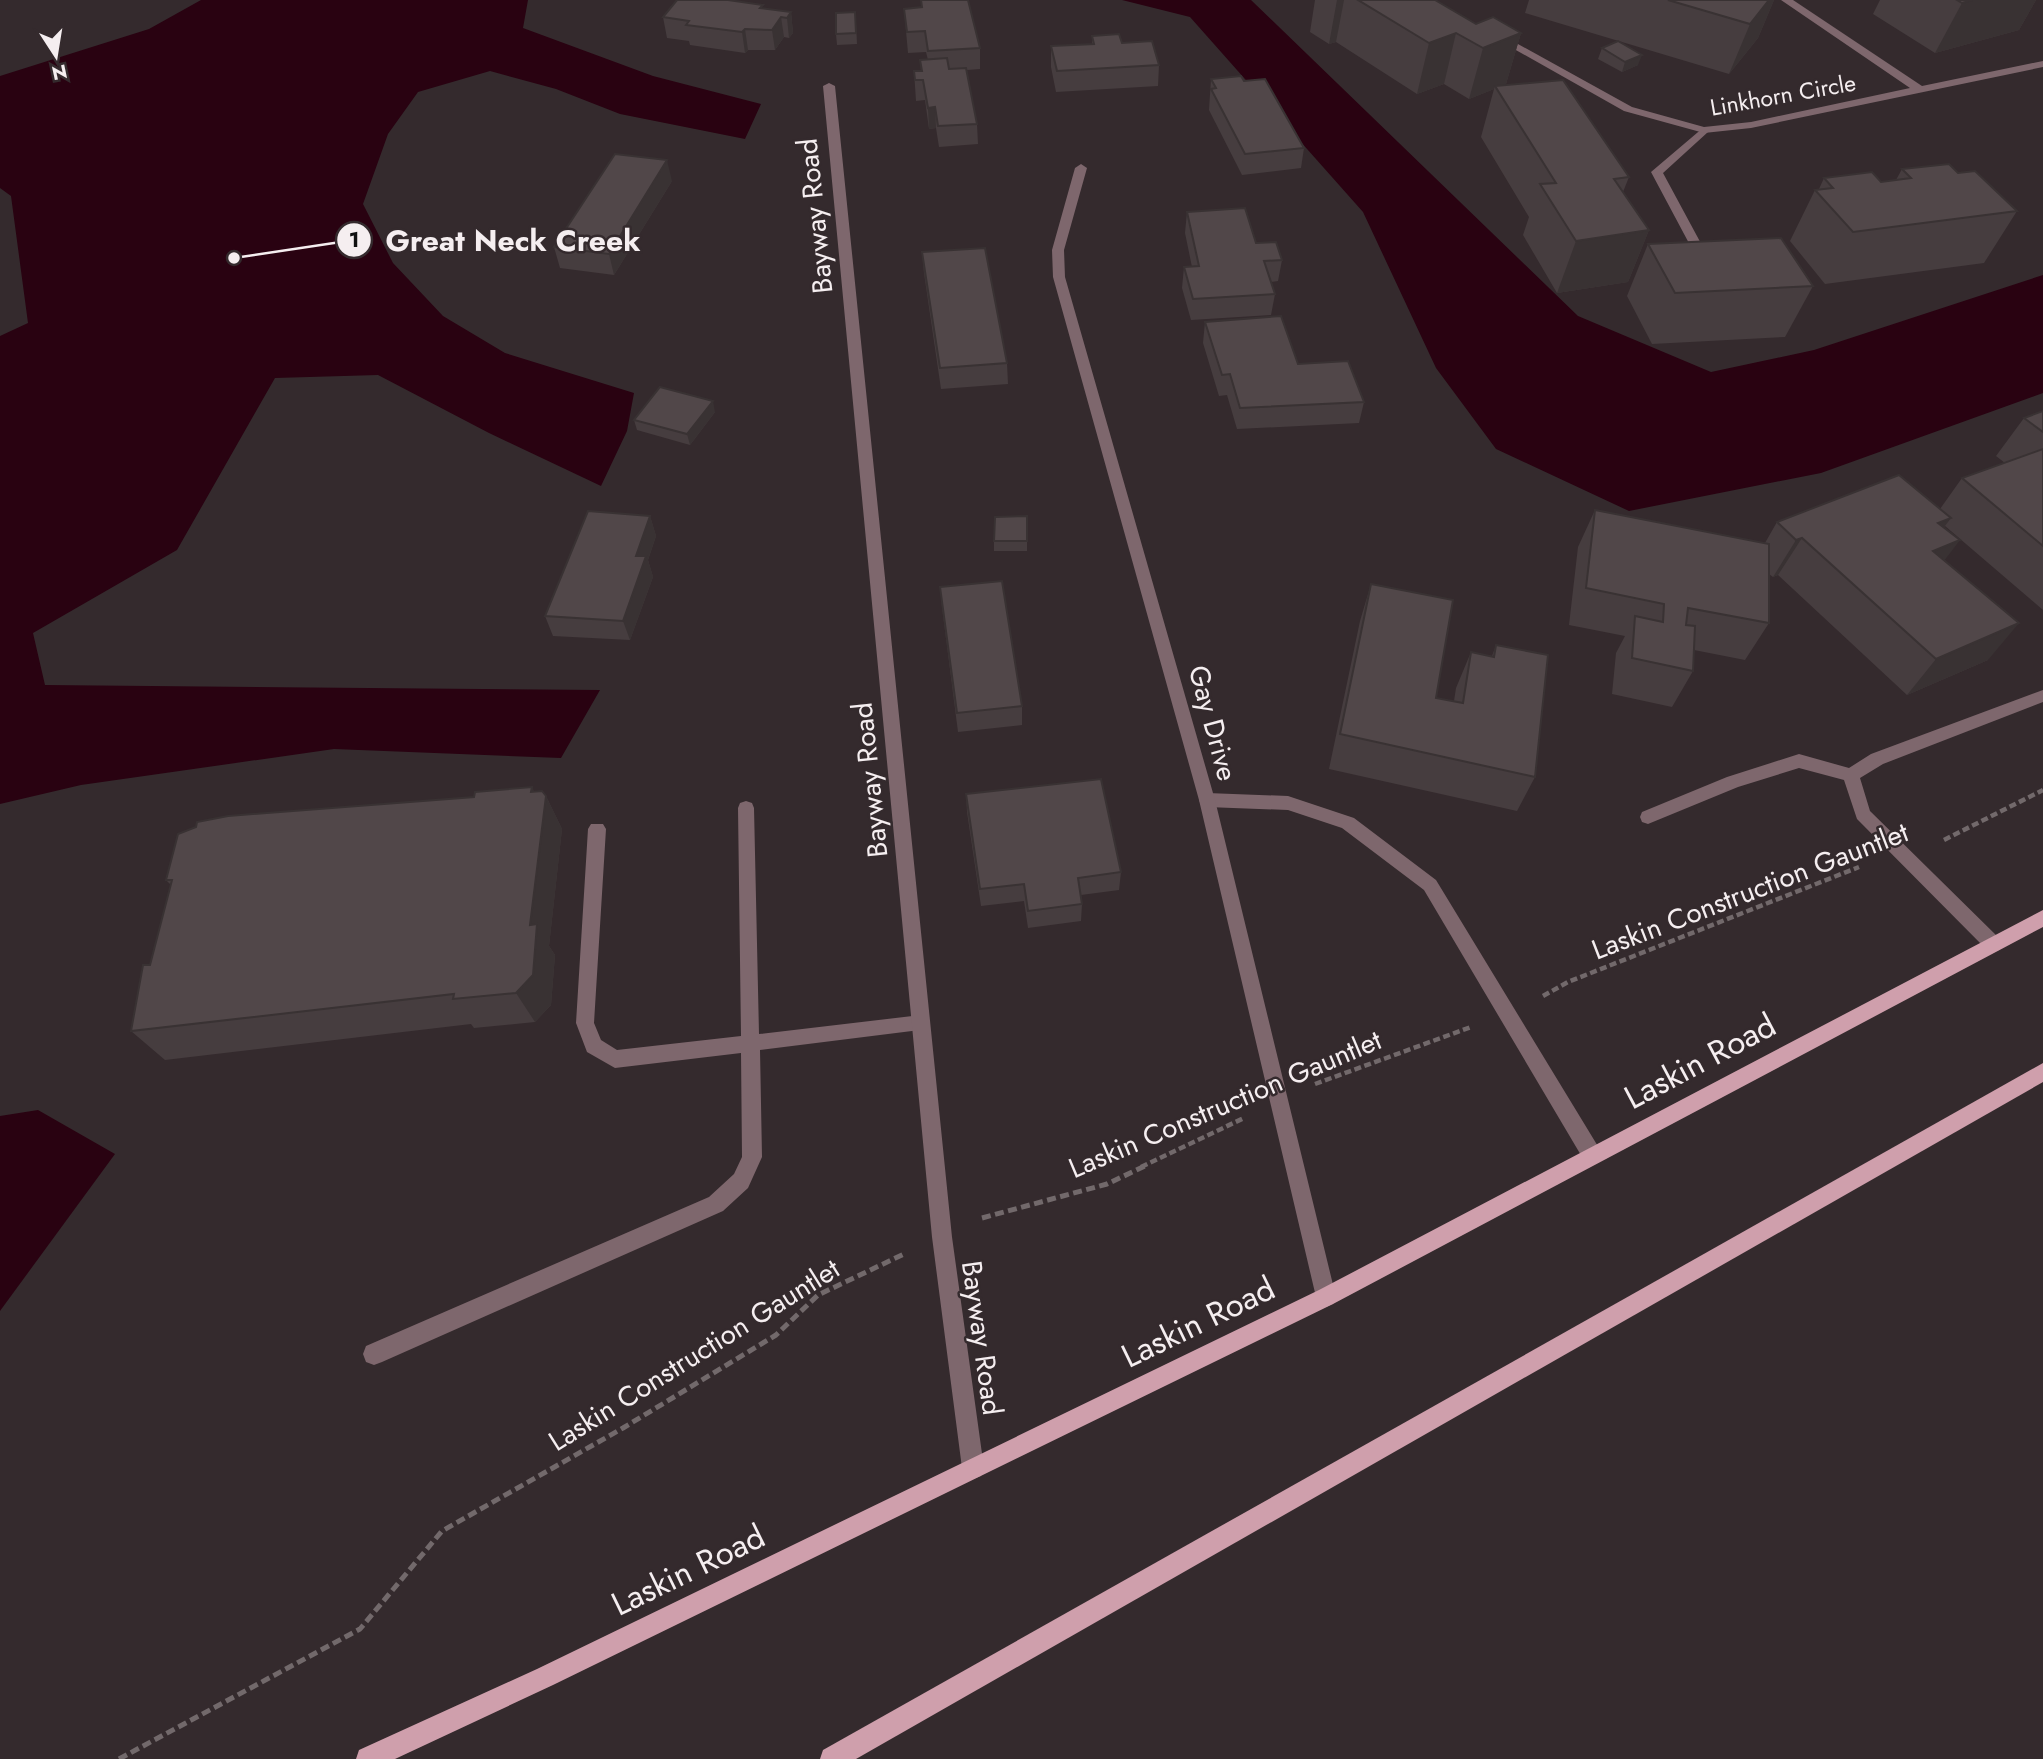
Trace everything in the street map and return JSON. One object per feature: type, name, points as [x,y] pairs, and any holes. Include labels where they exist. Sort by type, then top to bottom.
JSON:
[{"type":"main road","name":"Laskin Road","points":[[368,1759],[545,1677],[1326,1297],[2043,918]]},
{"type":"main road","points":[[832,1759],[2043,1072]]},
{"type":"street","points":[[1786,0],[1920,90]]},
{"type":"street","name":"Linkhorn Circle","points":[[1489,32],[1628,109],[1704,130],[1751,125],[2043,64]]},
{"type":"street","name":"Bayway Road","points":[[829,86],[942,1237],[973,1468]]},
{"type":"street","points":[[1704,130],[1657,172],[1709,269]]},
{"type":"street","name":"Gay Drive","points":[[1081,168],[1058,250],[1059,277],[1206,800],[1326,1297]]},
{"type":"street","points":[[1648,817],[1733,782],[1799,761],[1852,775],[1877,759],[2043,695]]},
{"type":"street","points":[[1852,775],[1863,814],[1993,944]]},
{"type":"street","points":[[1206,800],[1288,803],[1348,823],[1430,885],[1505,1015],[1592,1156]]},
{"type":"street","points":[[374,1354],[716,1204],[741,1181],[752,1157],[746,808]]},
{"type":"street","points":[[597,829],[585,1023],[594,1046],[615,1059],[921,1023]]},
{"type":"path","name":"Laskin Construction Gauntlet","points":[[119,1759],[360,1629],[442,1531],[623,1428],[776,1335],[818,1296],[975,1220],[1107,1184],[1323,1080],[1523,1008],[1568,982],[1849,870],[1904,857],[1953,836],[2043,790]]},
{"type":"shaded area","points":[[201,0],[528,0],[523,28],[653,76],[761,104],[745,139],[620,114],[556,89],[490,71],[418,92],[388,134],[363,204],[393,263],[443,316],[505,353],[634,393],[627,431],[601,486],[489,433],[378,375],[275,378],[177,550],[33,633],[45,685],[600,690],[561,758],[334,749],[81,785],[0,804],[0,336],[28,323],[11,196],[0,188],[0,76],[149,29]]},
{"type":"shaded area","points":[[1122,0],[1251,0],[1578,316],[1711,372],[1814,350],[2043,275],[2043,393],[1821,473],[1629,511],[1496,449],[1436,368],[1363,212],[1190,17]]},
{"type":"shaded area","points":[[38,1110],[115,1154],[0,1311],[0,1116]]},
{"type":"building","points":[[677,0],[728,0],[791,12],[787,18],[781,17],[772,30],[745,29],[742,32],[686,25],[689,21],[663,17]]},
{"type":"building","points":[[921,0],[968,0],[980,48],[928,51],[925,31],[907,32],[904,9],[922,7]]},
{"type":"building","points":[[1358,0],[1435,0],[1476,24],[1493,17],[1521,33],[1483,48],[1456,33],[1429,43]]},
{"type":"building","points":[[1668,0],[1769,0],[1750,24]]},
{"type":"building","points":[[855,12],[856,33],[836,34],[836,13]]},
{"type":"building","points":[[1119,34],[1122,43],[1152,41],[1159,65],[1057,71],[1051,46],[1094,44],[1092,36]]},
{"type":"building","points":[[1618,41],[1642,55],[1625,62],[1602,48]]},
{"type":"building","points":[[947,58],[949,69],[966,68],[977,124],[938,126],[935,107],[928,108],[923,80],[915,80],[914,71],[922,71],[920,60]]},
{"type":"building","points":[[1241,76],[1244,81],[1265,79],[1304,148],[1245,154],[1211,89],[1216,88],[1211,79]]},
{"type":"building","points":[[1563,80],[1629,177],[1614,179],[1649,230],[1576,241],[1540,184],[1556,183],[1495,86]]},
{"type":"building","points":[[615,154],[667,160],[609,254],[554,247]]},
{"type":"building","points":[[1949,164],[1958,173],[1975,171],[2017,211],[1853,232],[1815,190],[1833,188],[1824,178],[1872,172],[1881,182],[1911,178],[1902,169]]},
{"type":"building","points":[[1245,208],[1256,243],[1276,242],[1282,260],[1264,261],[1275,294],[1193,299],[1184,267],[1199,266],[1187,212]]},
{"type":"building","points":[[1781,238],[1813,286],[1675,293],[1648,244]]},
{"type":"building","points":[[985,248],[1007,363],[940,368],[922,252]]},
{"type":"building","points":[[1281,316],[1298,364],[1348,361],[1364,402],[1240,408],[1230,374],[1222,375],[1205,322]]},
{"type":"building","points":[[660,387],[713,401],[687,434],[634,420]]},
{"type":"building","points":[[2043,411],[2043,432],[2024,418]]},
{"type":"building","points":[[2043,449],[2043,546],[1962,478]]},
{"type":"building","points":[[1899,475],[1951,518],[1938,523],[1960,540],[1933,551],[2019,623],[1936,659],[1802,538],[1796,540],[1777,522]]},
{"type":"building","points":[[1595,510],[1769,544],[1769,623],[1688,608],[1686,625],[1695,626],[1693,671],[1632,658],[1635,616],[1663,622],[1664,604],[1586,588]]},
{"type":"building","points":[[588,511],[650,516],[636,556],[646,556],[623,621],[545,616]]},
{"type":"building","points":[[1027,516],[1027,541],[994,541],[995,517]]},
{"type":"building","points":[[1002,581],[1022,706],[957,713],[940,587]]},
{"type":"building","points":[[1371,584],[1453,600],[1436,698],[1463,703],[1471,652],[1494,657],[1496,645],[1548,655],[1535,777],[1340,734]]},
{"type":"building","points":[[1101,779],[1121,872],[1078,878],[1082,904],[1028,911],[1024,884],[980,889],[966,794]]},
{"type":"building","points":[[532,787],[531,792],[542,791],[546,796],[530,925],[537,924],[533,975],[516,993],[453,999],[454,994],[131,1031],[143,965],[150,965],[172,880],[166,880],[178,834],[196,827],[197,822],[228,816],[474,797],[475,792]]},
{"type":"place","name":"Great Neck Creek","points":[[234,258]]}]
